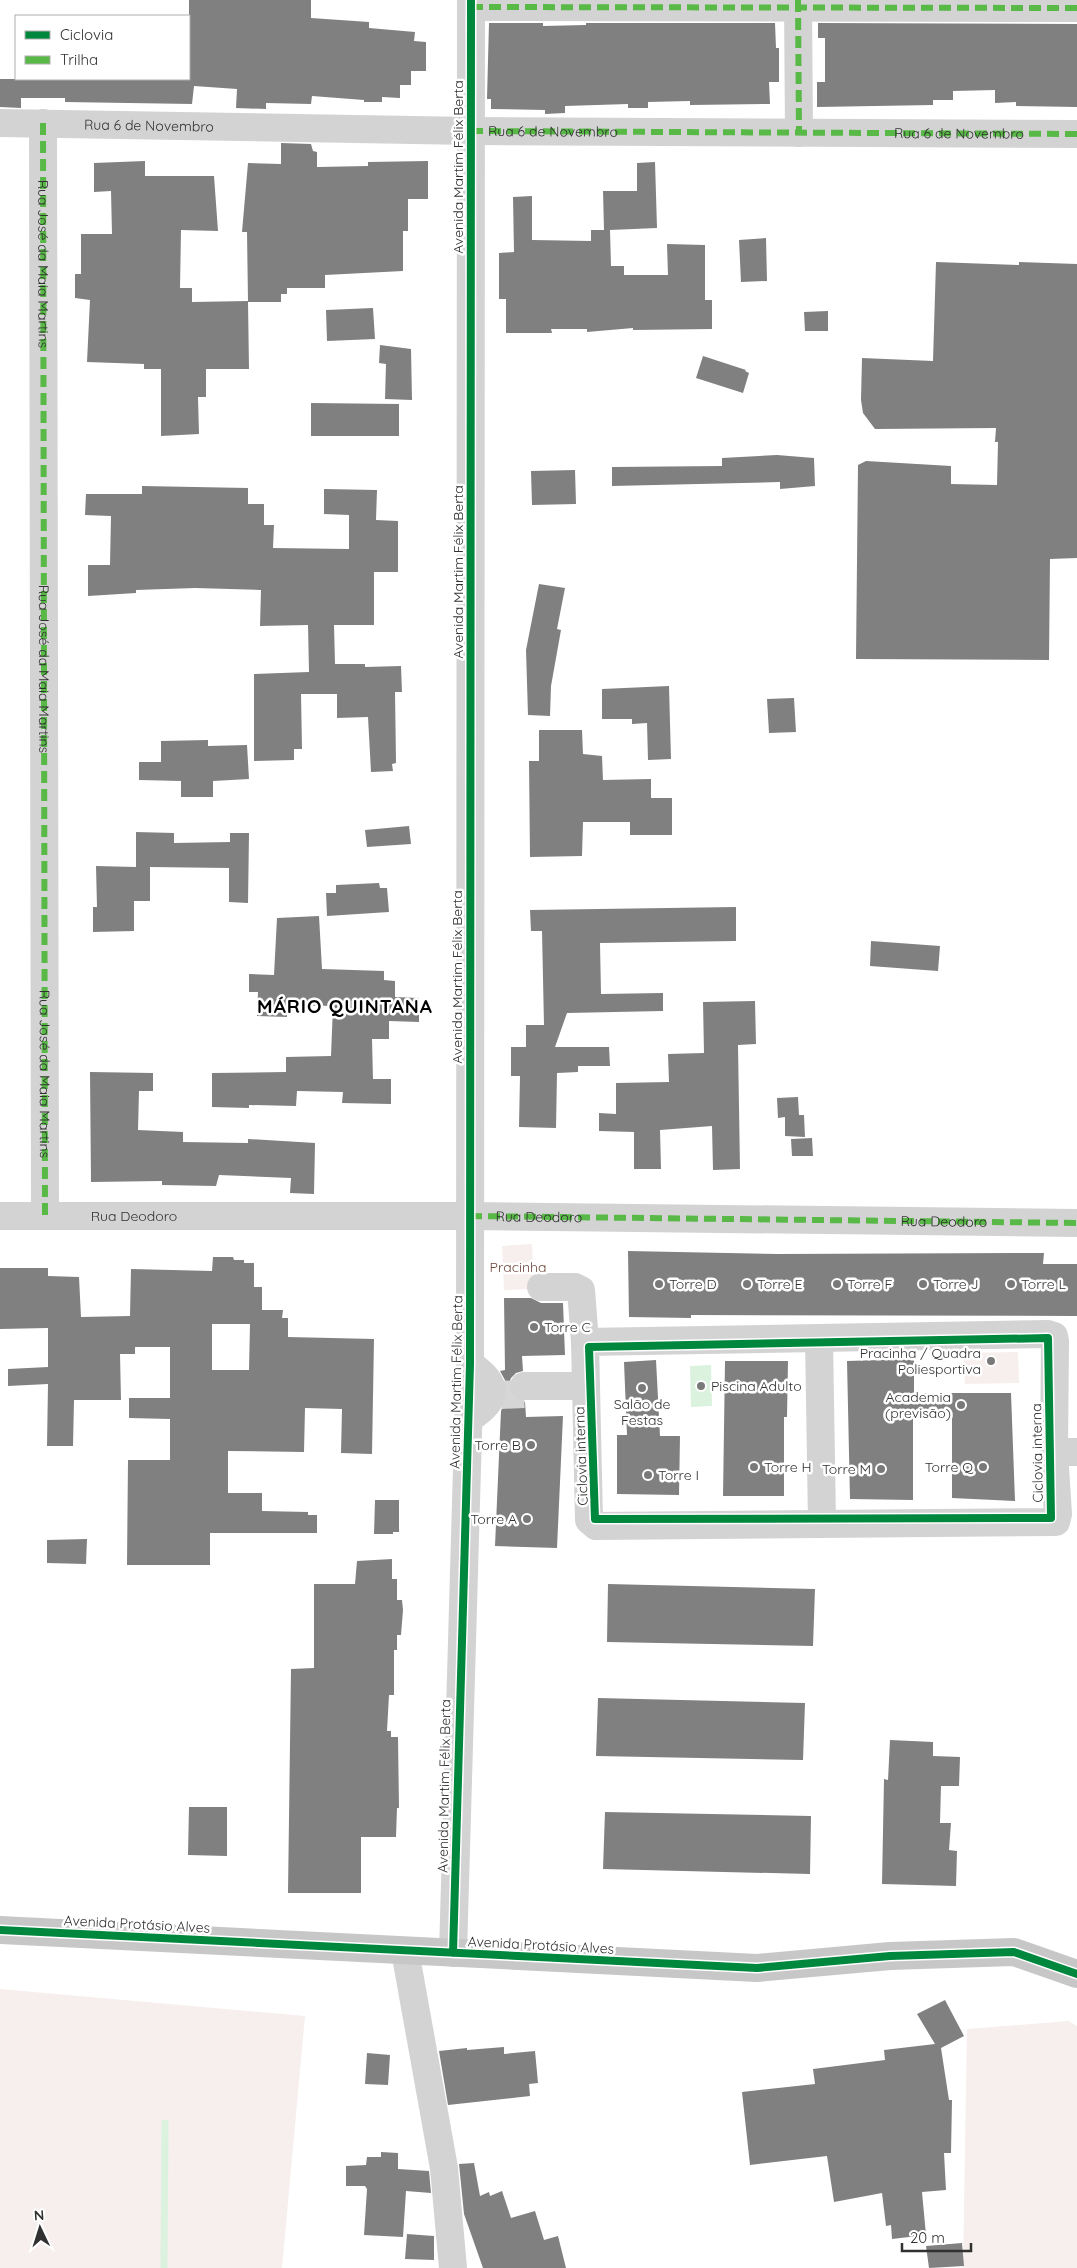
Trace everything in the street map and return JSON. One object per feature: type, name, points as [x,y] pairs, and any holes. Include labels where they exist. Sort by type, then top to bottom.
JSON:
[{"type":"main road","name":"Avenida Protásio Alves","points":[[0,1930],[757,1968],[890,1956],[1014,1952],[1077,1974]]},
{"type":"street","points":[[471,4],[798,4],[1077,8]]},
{"type":"street","name":"Avenida Martim Félix Berta","points":[[452,1953],[470,1364],[471,4]]},
{"type":"street","points":[[798,4],[799,133]]},
{"type":"street","name":"Rua 6 de Novembro","points":[[0,123],[471,130],[1077,134]]},
{"type":"street","name":"Rua José da Maia Martins","points":[[43,123],[45,1216]]},
{"type":"street","name":"Rua Deodoro","points":[[0,1216],[470,1216],[1077,1224]]},
{"type":"street","points":[[541,1287],[575,1287],[581,1290],[585,1342],[588,1520],[592,1524],[1056,1522],[1066,1460],[1054,1336],[1048,1334],[585,1342]]},
{"type":"street","points":[[819,1338],[822,1523]]},
{"type":"street","points":[[470,1364],[506,1391],[586,1390]]},
{"type":"street","points":[[469,1419],[506,1391]]},
{"type":"street","points":[[405,1951],[444,2168],[453,2268]]},
{"type":"green space","name":"Pracinha","points":[[532,1244],[534,1289],[504,1290],[502,1246]]},
{"type":"green space","name":"Pracinha / Quadra Poliesportiva","points":[[1018,1352],[1019,1383],[965,1384],[963,1353]]},
{"type":"green space","points":[[0,1989],[305,2016],[282,2268],[0,2268]]},
{"type":"green space","points":[[1069,2021],[1077,2026],[1077,2268],[963,2268],[967,2029]]},
{"type":"shaded area","name":"Piscina Adulto","points":[[711,1365],[712,1406],[691,1407],[690,1366]]},
{"type":"building","points":[[189,0],[311,0],[311,18],[369,22],[369,28],[415,32],[414,41],[426,42],[426,71],[411,71],[411,85],[400,85],[400,98],[382,97],[382,102],[364,102],[364,100],[312,96],[311,104],[266,103],[266,109],[236,108],[237,89],[194,86],[192,104],[65,102],[65,98],[21,98],[21,108],[0,107],[0,79],[190,80]]},
{"type":"building","points":[[489,23],[543,23],[543,26],[586,25],[586,23],[775,23],[776,48],[779,48],[779,82],[769,82],[770,104],[690,105],[690,101],[648,102],[648,108],[628,108],[628,104],[565,106],[565,113],[545,114],[545,110],[491,109],[491,99],[487,99]]},
{"type":"building","points":[[818,23],[1077,24],[1077,107],[1016,106],[1016,102],[995,103],[995,90],[953,91],[953,100],[933,100],[933,105],[817,107],[817,82],[825,82],[825,38],[818,38]]},
{"type":"building","points":[[281,143],[311,144],[313,151],[317,152],[317,167],[368,166],[368,162],[428,161],[428,199],[408,199],[408,231],[403,231],[403,271],[325,275],[325,288],[287,288],[287,294],[281,294],[281,302],[248,302],[249,369],[206,369],[206,397],[198,397],[199,434],[161,436],[161,369],[144,369],[144,364],[87,362],[90,300],[75,298],[75,274],[81,274],[81,234],[112,234],[111,191],[94,192],[94,163],[145,161],[145,176],[214,176],[218,231],[181,230],[180,288],[192,288],[192,302],[248,301],[247,232],[242,232],[248,163],[281,164]]},
{"type":"building","points":[[655,162],[657,228],[610,230],[611,266],[624,266],[624,275],[668,275],[667,244],[705,245],[705,300],[712,300],[712,329],[633,330],[633,328],[587,332],[587,329],[551,329],[552,333],[506,333],[506,299],[499,299],[499,253],[514,252],[513,197],[532,196],[532,240],[591,241],[591,230],[604,230],[603,191],[637,191],[637,163]]},
{"type":"building","points":[[766,238],[767,281],[741,282],[739,240]]},
{"type":"building","points":[[936,262],[1019,265],[1019,262],[1077,264],[1077,558],[1050,559],[1049,660],[856,659],[858,465],[866,461],[951,466],[951,484],[997,485],[998,442],[995,442],[996,428],[875,429],[863,413],[861,400],[862,358],[933,361]]},
{"type":"building","points":[[373,308],[375,339],[327,341],[326,310]]},
{"type":"building","points":[[828,311],[828,331],[805,331],[804,312]]},
{"type":"building","points":[[380,345],[411,349],[412,400],[385,399],[386,364],[379,363]]},
{"type":"building","points":[[703,356],[746,370],[749,373],[743,393],[696,378]]},
{"type":"building","points":[[311,403],[399,404],[399,436],[311,436]]},
{"type":"building","points":[[777,455],[814,458],[815,486],[780,489],[780,482],[612,486],[612,467],[722,466],[722,458]]},
{"type":"building","points":[[575,470],[576,504],[532,505],[531,471]]},
{"type":"building","points":[[142,486],[248,488],[248,504],[264,504],[264,525],[274,525],[273,548],[349,549],[349,515],[324,514],[324,489],[377,490],[376,520],[398,521],[398,572],[374,572],[374,625],[334,625],[335,664],[365,664],[365,667],[401,666],[402,692],[395,692],[396,763],[392,764],[393,771],[371,772],[368,717],[337,718],[337,694],[301,694],[302,749],[294,749],[294,760],[254,761],[254,674],[309,672],[308,625],[260,626],[261,590],[195,588],[136,590],[136,593],[88,596],[88,565],[110,565],[111,516],[85,515],[86,494],[142,494]]},
{"type":"building","points":[[539,584],[565,588],[557,629],[561,630],[551,686],[550,716],[528,715],[526,650]]},
{"type":"building","points":[[669,686],[671,759],[648,760],[647,723],[632,724],[632,719],[602,719],[602,689]]},
{"type":"building","points":[[794,698],[796,732],[769,733],[767,699]]},
{"type":"building","points":[[539,730],[582,730],[583,754],[602,756],[603,780],[651,779],[651,798],[672,798],[672,835],[630,835],[630,822],[583,822],[582,856],[530,857],[529,761],[539,761]]},
{"type":"building","points":[[208,740],[208,746],[247,745],[249,779],[213,781],[213,797],[181,797],[181,781],[139,780],[139,762],[161,762],[161,741]]},
{"type":"building","points":[[409,826],[411,844],[367,847],[365,830]]},
{"type":"building","points":[[136,832],[174,833],[174,843],[230,842],[230,833],[249,833],[248,903],[229,902],[229,868],[150,867],[150,901],[134,901],[134,931],[93,932],[93,907],[97,907],[96,866],[136,867]]},
{"type":"building","points":[[379,883],[380,888],[387,888],[389,912],[327,916],[326,893],[336,893],[336,885]]},
{"type":"building","points":[[736,907],[736,941],[600,943],[601,994],[663,993],[663,1011],[567,1013],[555,1047],[609,1047],[610,1066],[578,1066],[578,1072],[557,1073],[556,1128],[519,1127],[520,1076],[511,1076],[511,1047],[526,1047],[526,1025],[544,1025],[542,931],[531,931],[530,910]]},
{"type":"building","points":[[319,916],[322,969],[384,971],[384,980],[395,981],[395,997],[419,998],[419,1022],[389,1021],[389,1039],[372,1039],[373,1079],[391,1079],[391,1104],[342,1103],[343,1092],[297,1091],[296,1106],[249,1105],[249,1108],[212,1107],[212,1073],[286,1072],[286,1057],[331,1056],[333,1006],[287,1005],[287,1017],[257,1016],[258,992],[249,992],[249,974],[274,975],[277,918]]},
{"type":"building","points":[[871,941],[940,946],[938,971],[870,966]]},
{"type":"building","points":[[755,1001],[756,1044],[738,1045],[740,1169],[713,1170],[712,1126],[660,1130],[661,1169],[634,1169],[634,1132],[599,1131],[599,1113],[616,1114],[616,1083],[669,1082],[668,1054],[704,1053],[703,1002]]},
{"type":"building","points":[[90,1072],[153,1073],[153,1091],[139,1091],[138,1130],[183,1132],[183,1142],[248,1143],[248,1139],[315,1143],[314,1194],[290,1193],[291,1178],[219,1175],[216,1186],[162,1185],[162,1181],[91,1182]]},
{"type":"building","points":[[798,1097],[799,1115],[804,1115],[805,1137],[785,1136],[785,1117],[778,1118],[777,1098]]},
{"type":"building","points":[[812,1138],[813,1156],[792,1156],[791,1139]]},
{"type":"building","points":[[628,1251],[778,1254],[1044,1253],[1043,1264],[1077,1264],[1077,1316],[691,1315],[691,1318],[629,1317]]},
{"type":"building","points":[[213,1257],[233,1257],[234,1260],[244,1260],[244,1263],[254,1263],[254,1287],[262,1287],[262,1310],[283,1310],[282,1318],[288,1318],[288,1337],[374,1339],[372,1454],[341,1453],[342,1409],[305,1408],[304,1452],[228,1451],[228,1493],[262,1493],[262,1511],[308,1512],[308,1515],[317,1515],[317,1533],[210,1533],[210,1565],[127,1565],[128,1460],[170,1460],[170,1419],[129,1418],[129,1398],[170,1398],[170,1347],[135,1347],[135,1354],[120,1354],[121,1400],[74,1400],[73,1446],[47,1446],[48,1384],[8,1386],[8,1369],[48,1367],[48,1328],[0,1329],[0,1268],[48,1268],[48,1276],[79,1277],[81,1317],[130,1316],[131,1269],[212,1271]],"holes":[[[212,1324],[250,1324],[249,1370],[212,1370]]]},
{"type":"building","points":[[504,1298],[531,1298],[541,1303],[563,1303],[565,1355],[522,1356],[523,1371],[516,1373],[511,1378],[508,1386],[510,1393],[516,1399],[525,1402],[526,1417],[563,1416],[557,1548],[495,1546],[501,1411],[507,1395],[506,1382],[500,1371],[505,1370]]},
{"type":"building","points":[[914,1359],[914,1393],[1011,1393],[1015,1501],[952,1498],[952,1417],[913,1417],[913,1500],[850,1499],[847,1361]]},
{"type":"building","name":"Torre I","points":[[656,1360],[660,1436],[680,1436],[679,1495],[617,1494],[617,1435],[627,1435],[624,1362]]},
{"type":"building","points":[[725,1361],[788,1361],[787,1417],[784,1417],[784,1496],[723,1496]]},
{"type":"building","points":[[375,1500],[399,1500],[399,1532],[393,1532],[393,1534],[374,1534]]},
{"type":"building","points":[[87,1539],[86,1564],[47,1563],[47,1540]]},
{"type":"building","points":[[392,1559],[392,1579],[397,1579],[397,1600],[402,1600],[403,1610],[401,1635],[397,1635],[397,1650],[394,1650],[394,1695],[389,1695],[387,1731],[391,1731],[391,1737],[398,1737],[399,1808],[397,1808],[396,1837],[361,1837],[361,1893],[288,1893],[291,1669],[314,1668],[314,1584],[355,1584],[357,1561]]},
{"type":"building","points":[[608,1584],[815,1589],[813,1646],[607,1642]]},
{"type":"building","points":[[598,1698],[805,1703],[803,1760],[596,1756]]},
{"type":"building","points":[[890,1740],[933,1742],[933,1756],[960,1757],[959,1786],[941,1786],[940,1823],[951,1823],[949,1850],[957,1851],[956,1886],[882,1884],[884,1779],[888,1780]]},
{"type":"building","points":[[189,1807],[227,1807],[227,1856],[188,1855]]},
{"type":"building","points":[[605,1812],[811,1816],[810,1874],[603,1869]]},
{"type":"building","points":[[945,2000],[964,2036],[941,2048],[949,2100],[952,2100],[951,2153],[944,2153],[946,2190],[922,2192],[926,2235],[892,2239],[891,2225],[886,2226],[882,2193],[834,2202],[827,2156],[750,2165],[742,2092],[815,2084],[813,2069],[885,2060],[884,2050],[935,2044],[917,2014]]},
{"type":"building","points":[[504,2047],[504,2054],[535,2051],[538,2083],[529,2084],[530,2096],[448,2105],[439,2051]]},
{"type":"building","points":[[367,2053],[390,2055],[388,2085],[365,2084]]},
{"type":"building","points":[[381,2152],[398,2153],[398,2169],[429,2171],[431,2193],[406,2191],[403,2237],[364,2235],[367,2189],[365,2186],[346,2186],[346,2166],[366,2165],[367,2157],[381,2157]]},
{"type":"building","points":[[474,2163],[480,2196],[489,2192],[490,2196],[502,2191],[511,2218],[535,2211],[544,2240],[558,2236],[566,2268],[483,2268],[464,2214],[459,2164]]},
{"type":"building","points":[[407,2234],[434,2236],[434,2260],[405,2259]]},
{"type":"building","points":[[962,2243],[964,2266],[929,2268],[926,2246]]},
{"type":"waterway","points":[[164,2268],[165,2123]]},
{"type":"tunnel","points":[[501,1395],[524,1394]]},
{"type":"marked path","points":[[798,0],[799,133]]},
{"type":"marked path","points":[[471,7],[1077,8]]},
{"type":"marked path","points":[[43,123],[45,1216]]},
{"type":"marked path","points":[[471,131],[1077,134]]},
{"type":"marked path","points":[[470,1216],[1077,1223]]},
{"type":"cycle path","points":[[453,1953],[470,1364],[471,0]]},
{"type":"cycle path","name":"Ciclovia interna","points":[[1048,1338],[1051,1518],[595,1519],[589,1347],[1048,1338]]},
{"type":"cycle path","points":[[0,1930],[757,1968],[890,1956],[1014,1952],[1077,1974]]},
{"type":"place","name":"Torre D","points":[[659,1284]]},
{"type":"place","name":"Torre E","points":[[747,1284]]},
{"type":"place","name":"Torre F","points":[[837,1284]]},
{"type":"place","name":"Torre J","points":[[923,1284]]},
{"type":"place","name":"Torre L","points":[[1011,1284]]},
{"type":"place","name":"Torre C","points":[[534,1327]]},
{"type":"place","name":"Pracinha / Quadra Poliesportiva","points":[[991,1361]]},
{"type":"place","name":"Piscina Adulto","points":[[701,1386]]},
{"type":"place","name":"Salão de Festas","points":[[642,1388]]},
{"type":"place","name":"Academia (previsão)","points":[[961,1405]]},
{"type":"place","name":"Torre B","points":[[531,1445]]},
{"type":"place","name":"Torre H","points":[[754,1467]]},
{"type":"place","name":"Torre Q","points":[[983,1467]]},
{"type":"place","name":"Torre M","points":[[881,1469]]},
{"type":"place","name":"Torre I","points":[[648,1475]]},
{"type":"place","name":"Torre A","points":[[527,1519]]},
{"type":"district","name":"MÁRIO QUINTANA","points":[[345,1006]]}]
